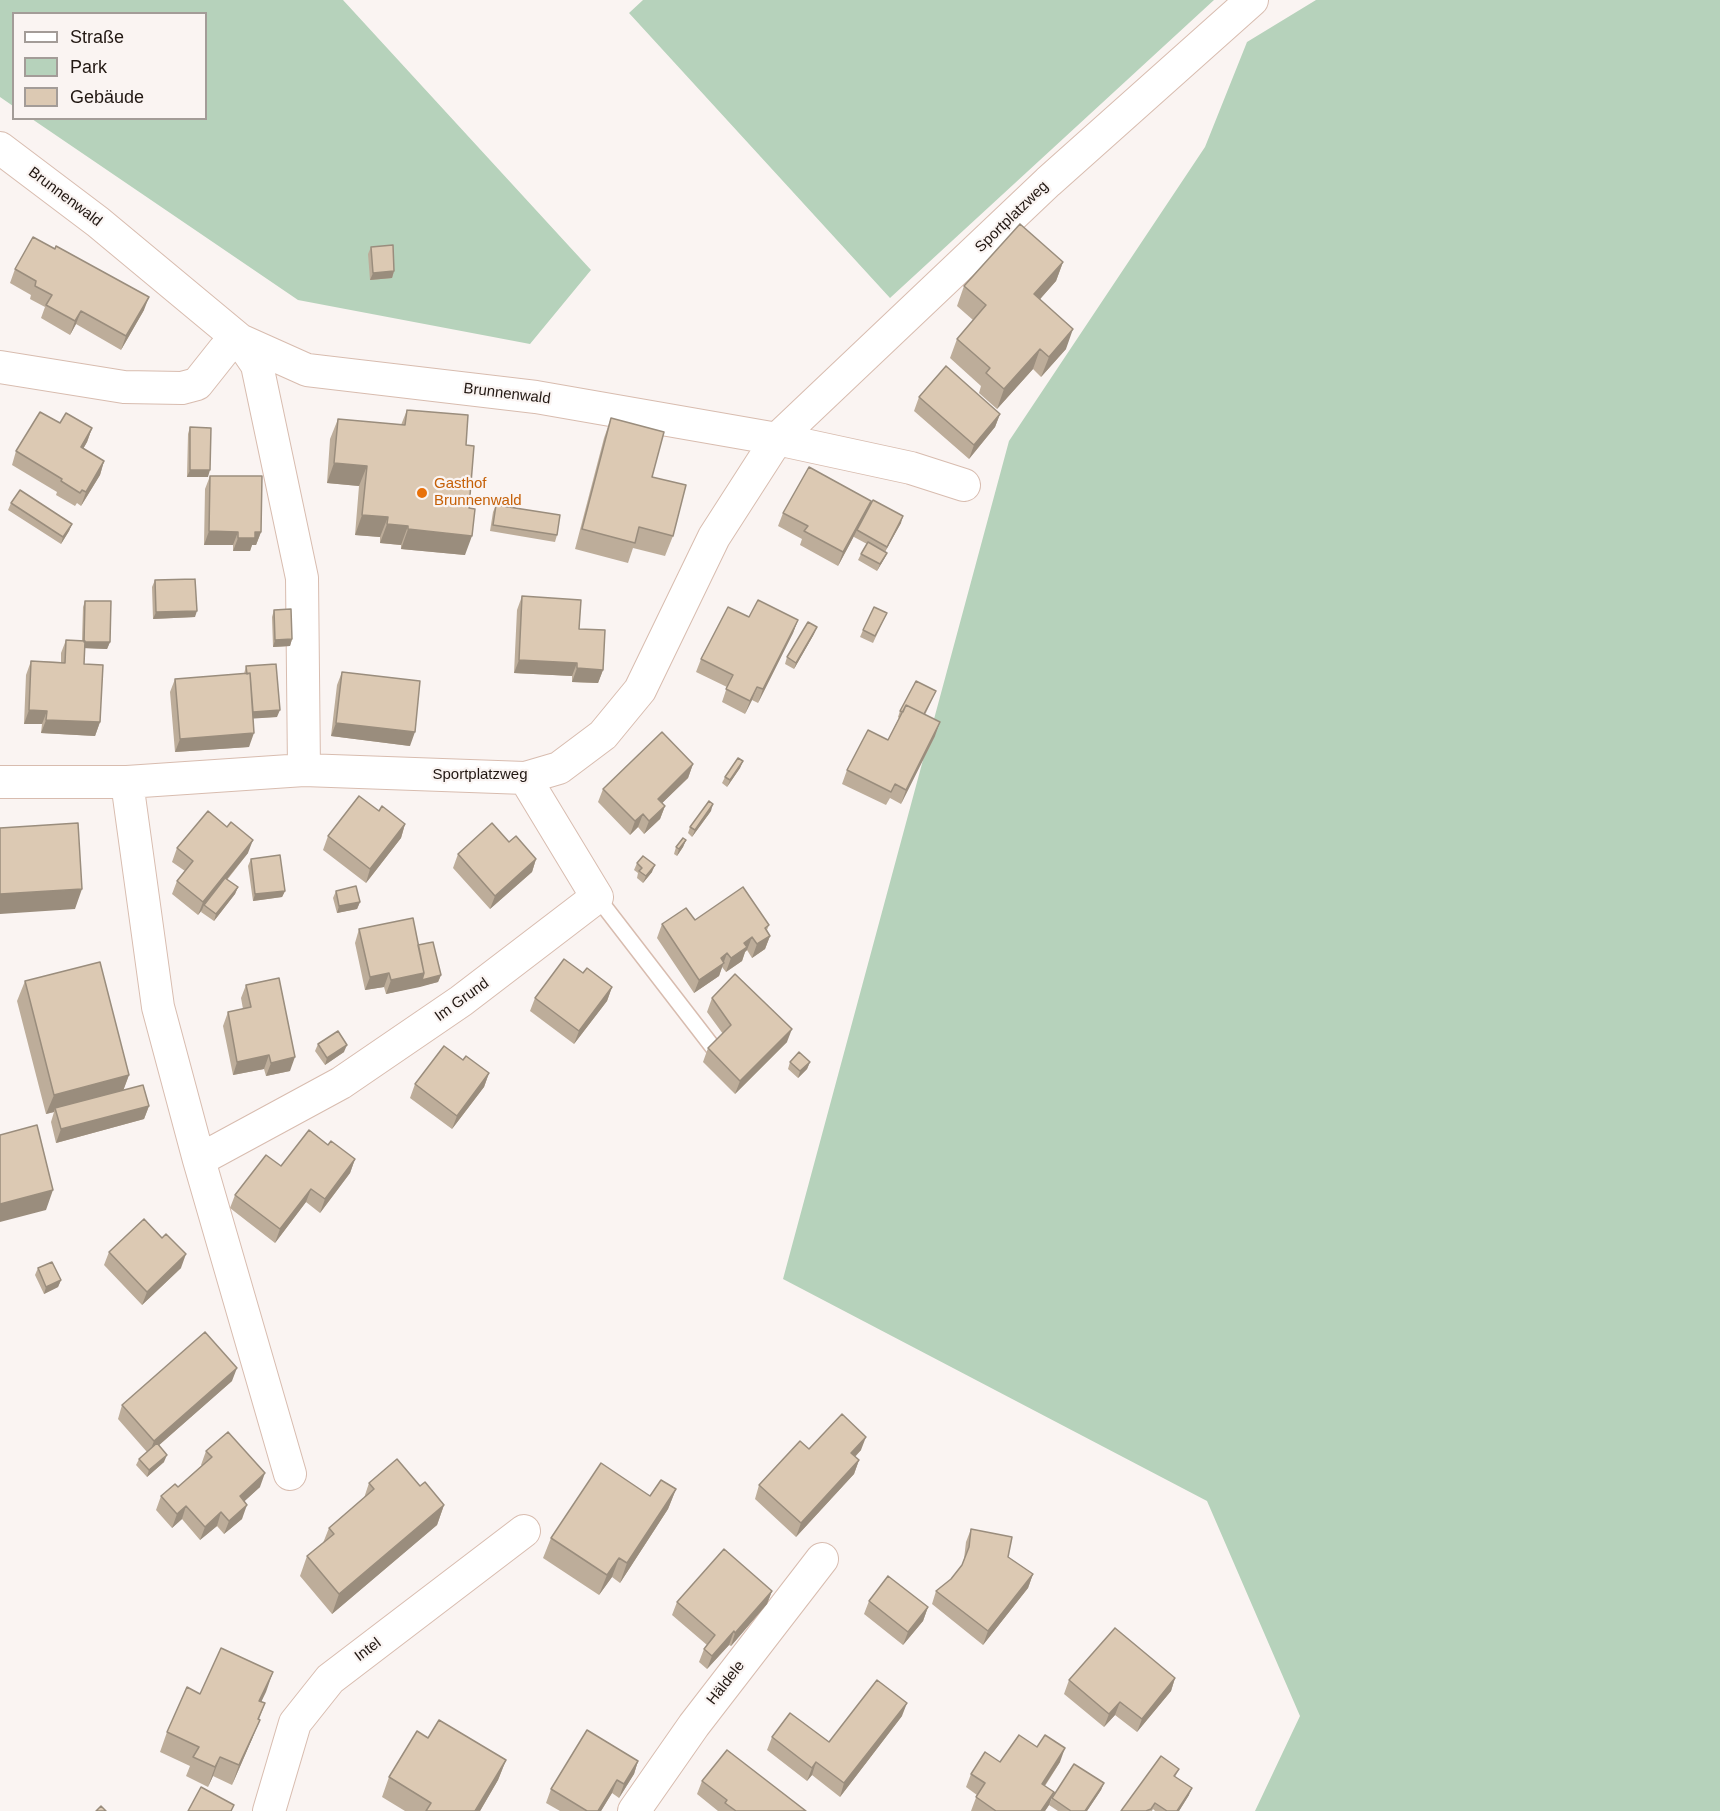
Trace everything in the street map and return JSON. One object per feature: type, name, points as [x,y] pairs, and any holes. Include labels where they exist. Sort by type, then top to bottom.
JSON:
[{"type":"street","name":"Sportplatzweg","points":[[0,782],[127,782],[304,770],[525,778],[559,768],[603,735],[640,690],[714,537],[777,439],[1048,182],[1252,0]]},
{"type":"street","name":"Brunnenwald","points":[[0,148],[98,222],[240,340],[307,370],[536,397],[777,439]]},
{"type":"street","name":"Brunnenwald","points":[[240,340],[257,365],[302,578],[304,770]]},
{"type":"street","points":[[0,367],[124,387],[182,388],[197,384],[224,350],[240,340]]},
{"type":"street","points":[[777,439],[911,468],[964,485]]},
{"type":"street","points":[[525,778],[597,897]]},
{"type":"street","points":[[127,782],[158,1007],[199,1160],[290,1474]]},
{"type":"street","name":"Im Grund","points":[[199,1160],[341,1083],[461,1001],[597,897]]},
{"type":"street","name":"Intel","points":[[269,1811],[295,1723],[330,1679],[524,1531]]},
{"type":"street","name":"Häldele","points":[[634,1811],[694,1725],[822,1559]]},
{"type":"lane","points":[[597,897],[715,1050]]},
{"type":"green space","points":[[0,0],[343,0],[591,270],[530,344],[298,300],[33,120],[207,120],[207,12],[12,12],[12,105],[0,97]]},
{"type":"green space","points":[[643,0],[1214,0],[890,298],[629,13]]},
{"type":"green space","points":[[1316,0],[1720,0],[1720,1811],[1255,1811],[1300,1716],[1207,1501],[783,1279],[1009,441],[1205,147],[1247,42]]},
{"type":"building","points":[[1020,224],[1063,262],[1034,294],[1073,329],[1049,357],[1040,349],[1004,389],[986,373],[990,368],[957,339],[986,305],[964,286]]},
{"type":"building","points":[[33,237],[55,249],[56,246],[149,297],[126,336],[81,311],[75,321],[46,305],[52,295],[35,286],[36,281],[15,269]]},
{"type":"building","points":[[393,245],[394,271],[373,273],[371,247]]},
{"type":"building","points":[[946,366],[1000,414],[974,445],[919,397]]},
{"type":"building","points":[[407,410],[468,415],[466,445],[474,446],[469,508],[475,509],[472,536],[408,529],[408,526],[387,524],[388,517],[362,515],[367,466],[334,463],[338,419],[405,425]]},
{"type":"building","points":[[40,412],[60,423],[66,413],[92,428],[81,447],[104,461],[86,492],[82,490],[80,493],[61,481],[62,479],[16,451]]},
{"type":"building","points":[[611,418],[664,432],[652,477],[686,485],[673,536],[639,527],[635,543],[582,529]]},
{"type":"building","points":[[190,427],[211,428],[210,470],[190,470]]},
{"type":"building","points":[[809,467],[871,501],[843,552],[804,531],[808,526],[783,513]]},
{"type":"building","points":[[210,476],[262,476],[261,532],[255,532],[255,538],[238,538],[238,532],[209,531]]},
{"type":"building","points":[[20,490],[72,524],[63,537],[11,503]]},
{"type":"building","points":[[873,500],[903,516],[887,547],[857,530]]},
{"type":"building","points":[[496,505],[560,515],[557,535],[493,525]]},
{"type":"building","points":[[868,542],[887,553],[880,564],[861,554]]},
{"type":"building","points":[[195,579],[197,611],[156,612],[155,580]]},
{"type":"building","points":[[522,596],[581,600],[579,629],[605,630],[603,670],[577,668],[577,663],[519,660]]},
{"type":"building","points":[[758,600],[798,620],[763,689],[757,687],[750,701],[726,689],[733,675],[701,659],[728,607],[749,617]]},
{"type":"building","points":[[85,601],[111,601],[110,642],[84,642]]},
{"type":"building","points":[[874,607],[887,613],[875,636],[863,630]]},
{"type":"building","points":[[291,609],[292,639],[275,640],[274,610]]},
{"type":"building","points":[[808,622],[817,627],[796,663],[787,657]]},
{"type":"building","points":[[66,640],[85,641],[84,664],[103,665],[100,722],[46,720],[47,711],[29,710],[31,661],[65,663]]},
{"type":"building","points":[[276,664],[280,710],[253,712],[250,673],[247,674],[246,666]]},
{"type":"building","points":[[342,672],[420,681],[415,732],[336,723]]},
{"type":"building","points":[[250,673],[254,733],[180,739],[175,679]]},
{"type":"building","points":[[916,681],[936,691],[924,714],[906,705],[903,712],[900,711]]},
{"type":"building","points":[[906,705],[940,722],[906,790],[895,784],[891,792],[847,770],[868,730],[888,740]]},
{"type":"building","points":[[662,732],[693,764],[658,799],[665,806],[649,821],[643,814],[635,821],[603,789]]},
{"type":"building","points":[[738,758],[743,761],[730,780],[725,777]]},
{"type":"building","points":[[359,796],[379,811],[382,806],[405,824],[370,869],[328,836]]},
{"type":"building","points":[[709,801],[713,804],[695,830],[690,827]]},
{"type":"building","points":[[208,811],[227,827],[231,822],[253,840],[203,902],[177,881],[193,861],[177,848]]},
{"type":"building","points":[[78,823],[82,889],[0,894],[0,828]]},
{"type":"building","points":[[492,823],[509,842],[516,836],[536,859],[495,896],[458,854]]},
{"type":"building","points":[[683,838],[686,840],[679,849],[676,847]]},
{"type":"building","points":[[280,855],[285,891],[255,894],[251,859]]},
{"type":"building","points":[[643,856],[655,865],[646,876],[639,871],[642,868],[637,863]]},
{"type":"building","points":[[225,878],[238,887],[216,914],[204,905]]},
{"type":"building","points":[[356,886],[360,902],[339,906],[336,891]]},
{"type":"building","points":[[743,887],[769,925],[765,928],[770,936],[757,944],[752,937],[744,943],[747,947],[731,958],[727,953],[721,958],[724,963],[699,980],[662,924],[686,908],[695,920]]},
{"type":"building","points":[[413,918],[424,973],[391,980],[389,973],[370,977],[359,929]]},
{"type":"building","points":[[433,942],[441,975],[422,980],[424,973],[418,945]]},
{"type":"building","points":[[564,959],[583,973],[587,968],[612,987],[579,1031],[535,998]]},
{"type":"building","points":[[100,962],[129,1075],[54,1095],[25,981]]},
{"type":"building","points":[[735,974],[792,1029],[740,1081],[708,1048],[731,1025],[712,998]]},
{"type":"building","points":[[279,978],[295,1057],[271,1063],[269,1055],[237,1062],[228,1012],[251,1007],[246,985]]},
{"type":"building","points":[[338,1031],[347,1045],[327,1058],[318,1044]]},
{"type":"building","points":[[444,1046],[463,1060],[466,1056],[489,1073],[457,1116],[415,1084]]},
{"type":"building","points":[[799,1052],[810,1062],[800,1071],[790,1062]]},
{"type":"building","points":[[143,1085],[149,1106],[61,1129],[55,1108]]},
{"type":"building","points":[[37,1125],[53,1190],[0,1204],[0,1135]]},
{"type":"building","points":[[309,1130],[328,1145],[331,1141],[355,1159],[325,1199],[311,1189],[280,1229],[235,1195],[266,1155],[281,1166]]},
{"type":"building","points":[[144,1219],[162,1238],[166,1234],[186,1254],[147,1292],[109,1252]]},
{"type":"building","points":[[52,1262],[61,1280],[46,1287],[38,1268]]},
{"type":"building","points":[[205,1332],[237,1368],[154,1441],[122,1405]]},
{"type":"building","points":[[842,1414],[866,1437],[851,1453],[859,1460],[801,1523],[759,1485],[800,1441],[809,1449]]},
{"type":"building","points":[[228,1432],[265,1473],[240,1496],[247,1505],[229,1521],[221,1512],[205,1527],[186,1506],[177,1514],[161,1496],[175,1484],[178,1487],[212,1457],[206,1451]]},
{"type":"building","points":[[157,1443],[167,1455],[149,1470],[139,1459]]},
{"type":"building","points":[[397,1459],[420,1486],[425,1482],[444,1505],[339,1594],[307,1556],[334,1534],[329,1528],[374,1489],[369,1483]]},
{"type":"building","points":[[601,1463],[650,1496],[661,1480],[676,1489],[627,1563],[619,1558],[607,1575],[551,1538]]},
{"type":"building","points":[[971,1529],[1012,1537],[1008,1557],[1033,1574],[988,1631],[936,1591],[951,1579],[962,1565],[969,1547]]},
{"type":"building","points":[[724,1549],[772,1591],[712,1656],[704,1649],[715,1635],[677,1602]]},
{"type":"building","points":[[888,1576],[928,1607],[908,1632],[869,1601]]},
{"type":"building","points":[[1115,1628],[1175,1678],[1142,1719],[1120,1702],[1109,1714],[1069,1680]]},
{"type":"building","points":[[221,1648],[273,1672],[259,1701],[265,1703],[258,1719],[260,1720],[239,1765],[220,1757],[215,1767],[193,1757],[199,1747],[167,1732],[187,1687],[200,1694]]},
{"type":"building","points":[[877,1680],[907,1703],[844,1783],[816,1762],[812,1768],[772,1737],[790,1713],[829,1742]]},
{"type":"building","points":[[439,1720],[506,1760],[475,1811],[426,1811],[431,1803],[389,1777],[417,1731],[428,1738]]},
{"type":"building","points":[[587,1730],[638,1761],[624,1784],[617,1780],[598,1811],[587,1811],[551,1789]]},
{"type":"building","points":[[1019,1735],[1037,1747],[1045,1735],[1065,1748],[1042,1784],[1054,1792],[1041,1811],[996,1811],[976,1797],[985,1783],[971,1774],[985,1752],[1000,1762]]},
{"type":"building","points":[[727,1750],[806,1811],[736,1811],[725,1803],[727,1800],[702,1781]]},
{"type":"building","points":[[1161,1756],[1179,1769],[1174,1776],[1192,1788],[1177,1811],[1167,1811],[1155,1803],[1151,1809],[1146,1811],[1121,1811]]},
{"type":"building","points":[[1074,1764],[1104,1783],[1085,1811],[1071,1811],[1052,1798]]},
{"type":"building","points":[[201,1787],[234,1805],[231,1811],[188,1811]]},
{"type":"building","points":[[101,1806],[106,1811],[96,1811]]},
{"type":"place","name":"Gasthof Brunnenwald","points":[[422,493]]}]
